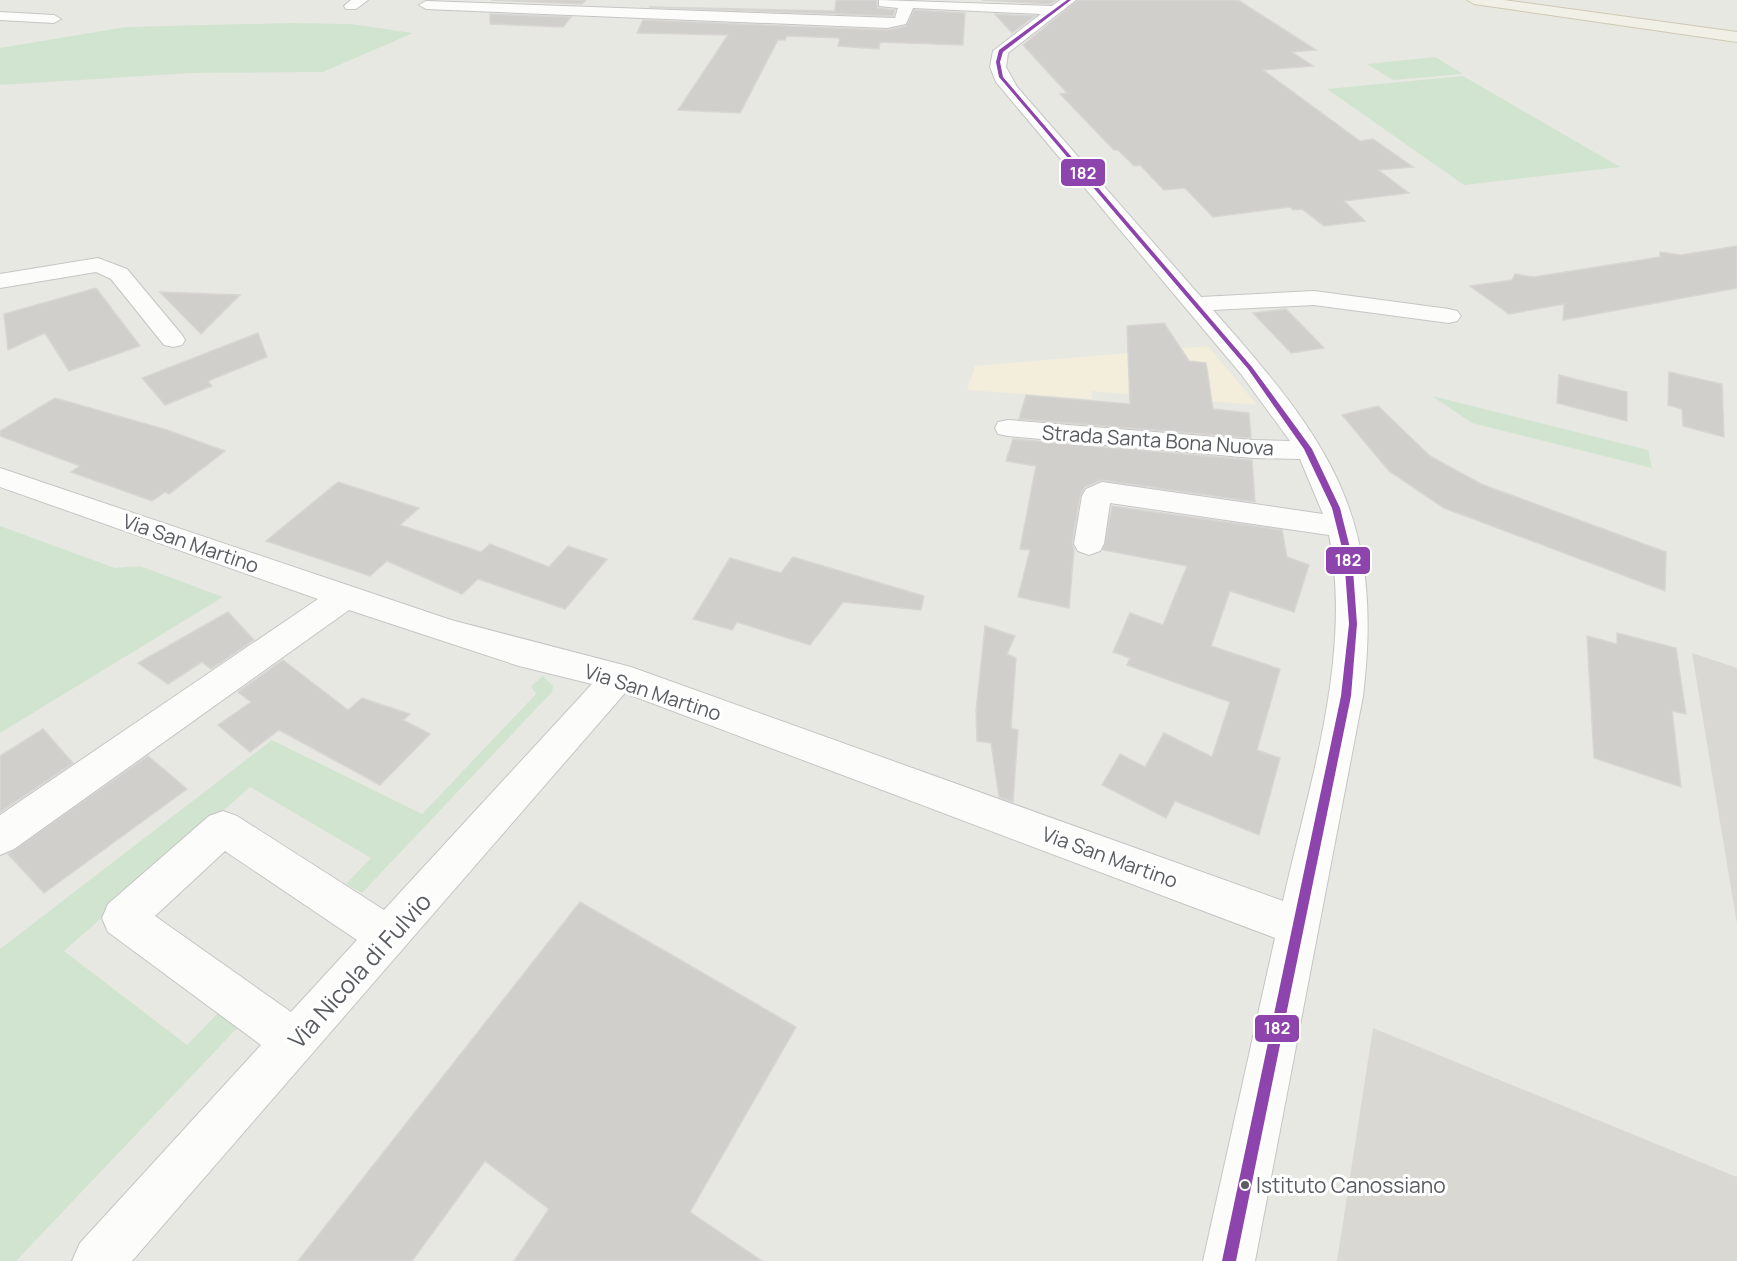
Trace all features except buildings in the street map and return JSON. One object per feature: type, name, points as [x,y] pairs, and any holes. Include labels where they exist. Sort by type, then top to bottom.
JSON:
[{"type":"main road","points":[[1474,0],[1737,37]]},
{"type":"street","points":[[873,3],[1062,5]]},
{"type":"street","points":[[426,5],[887,24],[902,21],[907,4]]},
{"type":"street","name":"Strada Santa Bona Nuova","points":[[1062,5],[1001,51],[997,61],[1000,74],[1011,91],[1269,392],[1308,450],[1328,490],[1342,527],[1349,556],[1356,617],[1346,696],[1229,1261]]},
{"type":"street","points":[[0,16],[54,19]]},
{"type":"street","points":[[0,281],[98,265],[119,274],[173,340]]},
{"type":"street","points":[[1195,304],[1314,298],[1449,316]]},
{"type":"street","name":"Strada Santa Bona Nuova","points":[[1008,428],[1253,449],[1308,450]]},
{"type":"street","name":"Via San Martino","points":[[0,477],[445,631],[519,653],[619,677],[1300,927]]},
{"type":"street","points":[[1089,544],[1096,496],[1102,492],[1342,527]]},
{"type":"street","points":[[0,837],[346,596]]},
{"type":"street","name":"Via Nicola di Fulvio","points":[[98,1261],[619,677]]},
{"type":"street","points":[[294,1042],[123,918],[222,828],[388,937]]},
{"type":"shaded area","points":[[1208,346],[1257,405],[1092,391],[1092,399],[967,390],[975,366]]},
{"type":"shaded area","points":[[1692,653],[1737,668],[1737,924]]},
{"type":"shaded area","points":[[1373,1028],[1737,1177],[1737,1261],[1337,1261]]},
{"type":"green space","points":[[290,23],[351,24],[413,33],[323,72],[191,73],[0,85],[0,48],[126,27]]},
{"type":"green space","points":[[1435,57],[1463,74],[1393,80],[1367,64]]},
{"type":"green space","points":[[1463,76],[1620,167],[1464,185],[1327,89]]},
{"type":"green space","points":[[1432,396],[1648,450],[1652,468],[1472,423]]},
{"type":"green space","points":[[0,526],[115,568],[140,566],[223,597],[0,733]]},
{"type":"green space","points":[[543,676],[553,686],[552,692],[362,893],[346,884],[371,858],[250,787],[64,951],[187,1045],[219,1012],[239,1026],[16,1261],[0,1261],[0,949],[272,740],[422,814],[536,694],[531,686]]},
{"type":"transit line","name":"182","points":[[1069,0],[1001,51],[998,62],[1001,77],[1250,368],[1308,449],[1336,508],[1348,556],[1353,624],[1346,696],[1229,1261]]},
{"type":"place","name":"Istituto Canossiano","points":[[1245,1185]]}]
